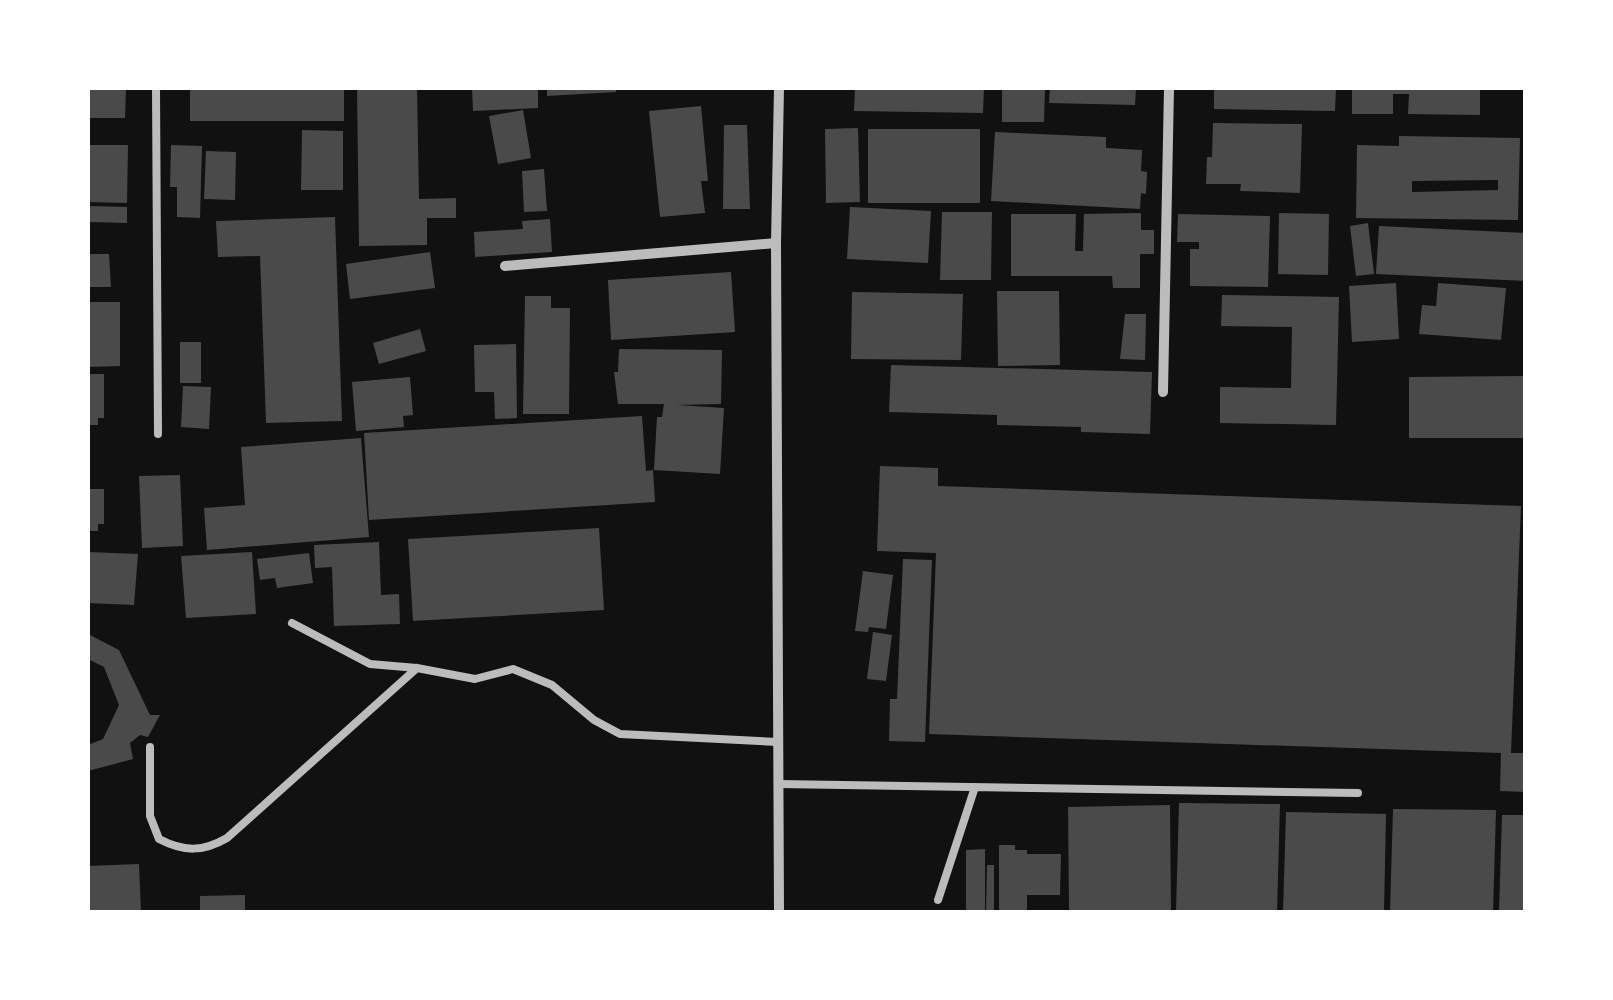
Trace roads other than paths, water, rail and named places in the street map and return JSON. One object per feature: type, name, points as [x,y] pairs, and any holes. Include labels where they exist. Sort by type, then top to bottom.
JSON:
[{"type":"street","points":[[779,88],[779,912]]},
{"type":"street","points":[[1163,392],[1170,88]]},
{"type":"street","points":[[505,266],[776,243]]},
{"type":"lane","points":[[156,88],[158,434]]},
{"type":"lane","points":[[292,623],[370,664],[475,678],[513,668],[552,685],[594,720],[620,734],[778,742]]},
{"type":"lane","points":[[150,747],[150,816],[159,839],[180,850],[211,847],[227,838],[417,668]]},
{"type":"lane","points":[[779,784],[1358,793]]},
{"type":"lane","points":[[938,900],[975,787]]}]
